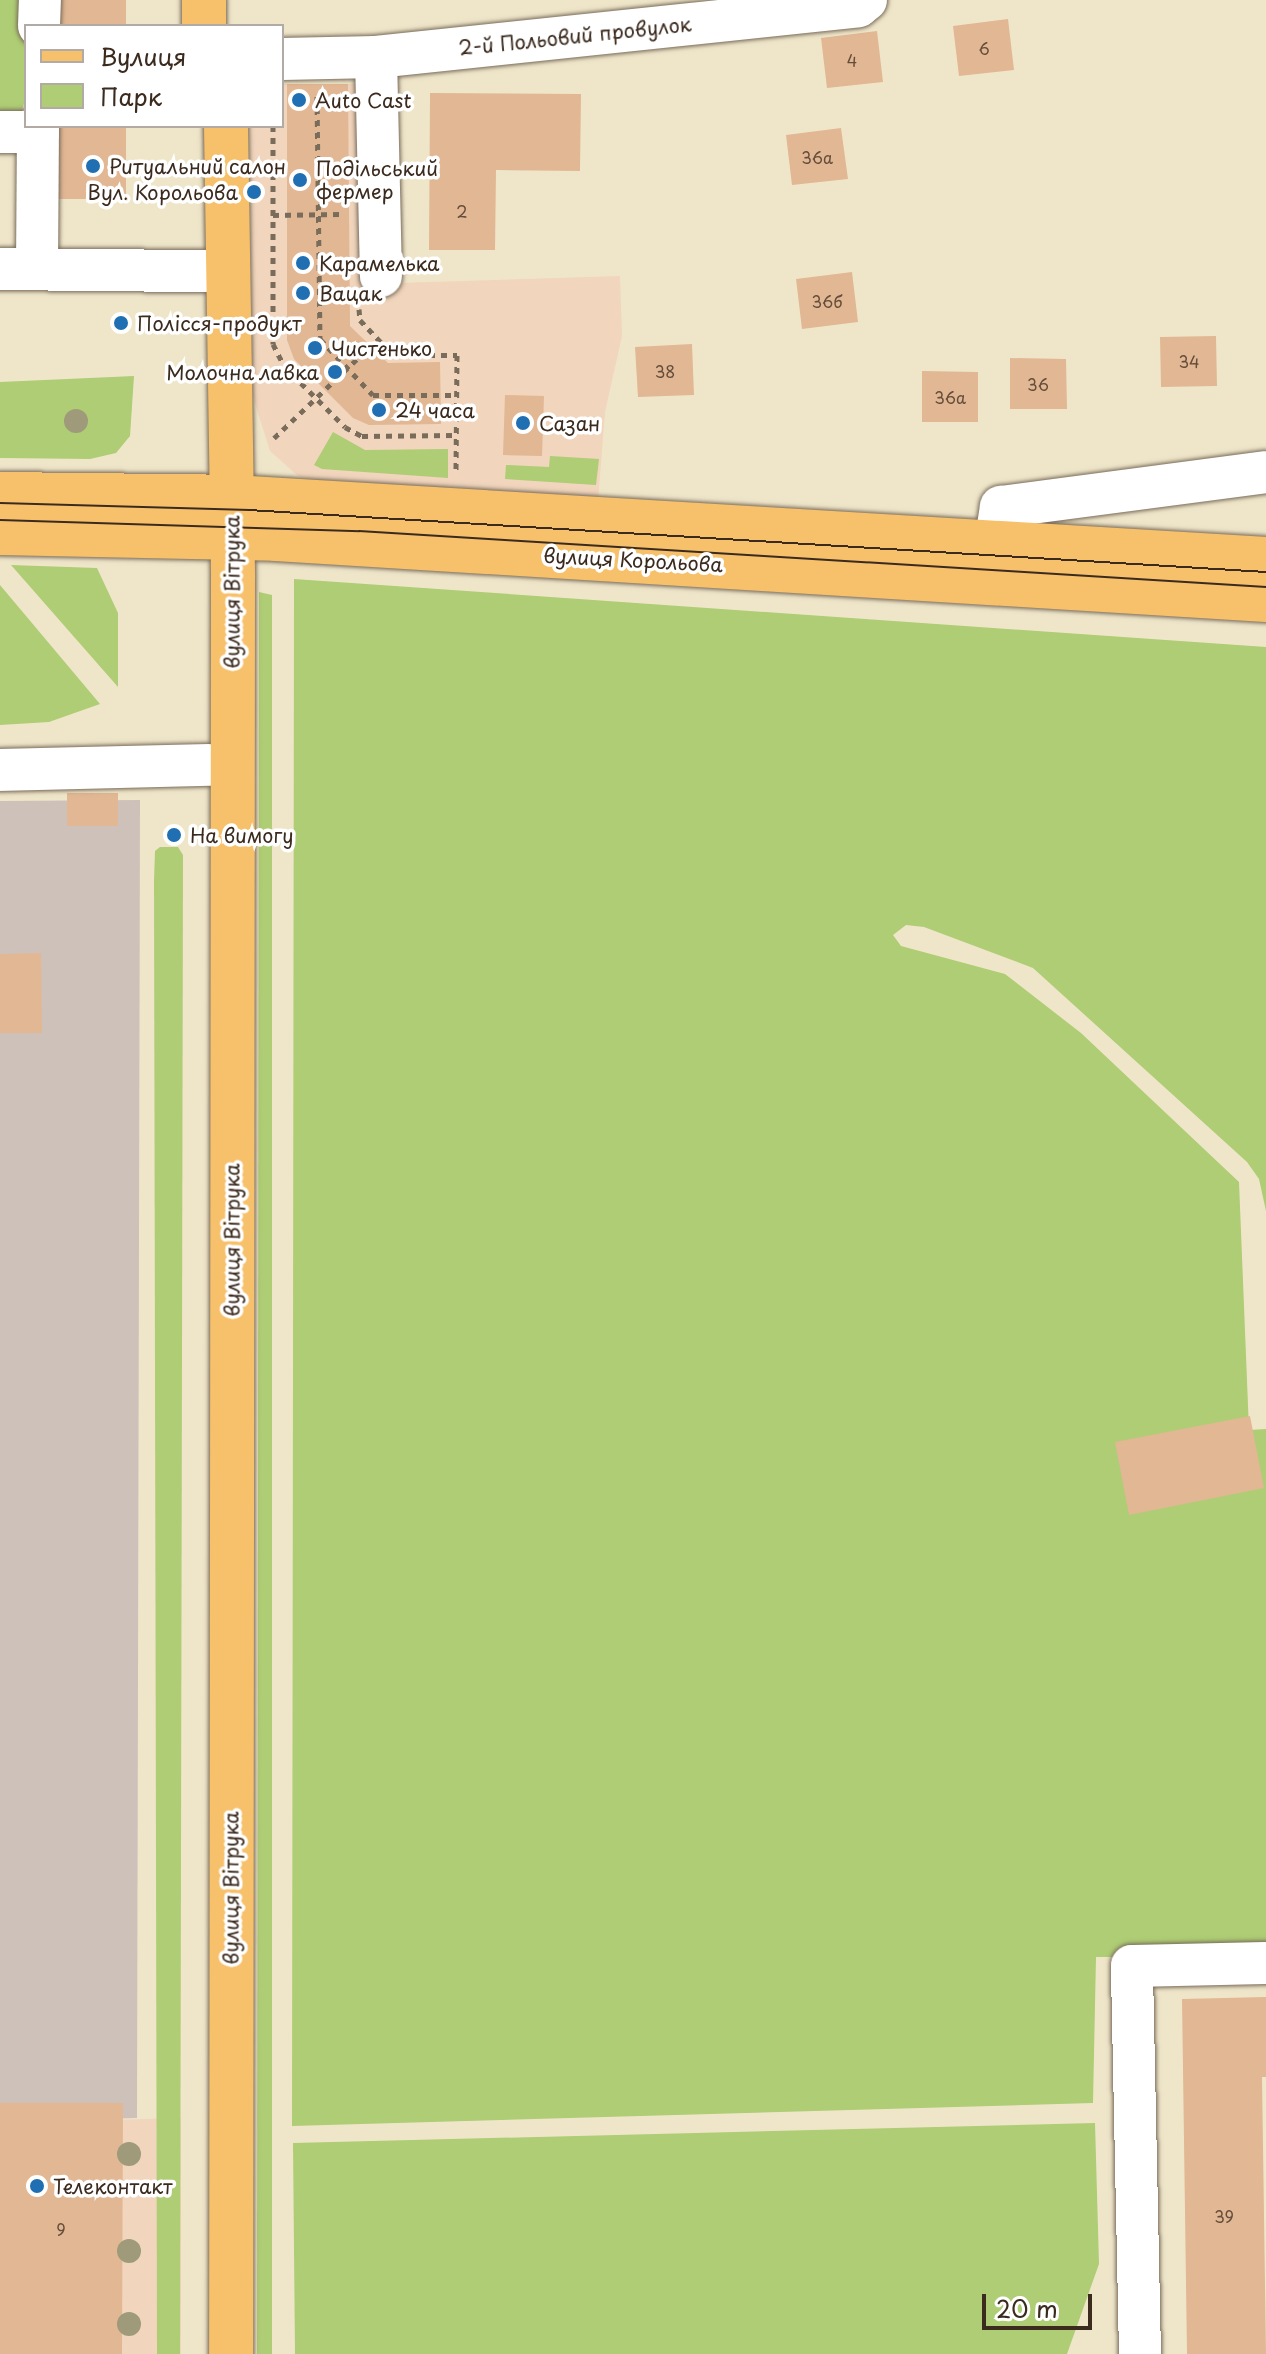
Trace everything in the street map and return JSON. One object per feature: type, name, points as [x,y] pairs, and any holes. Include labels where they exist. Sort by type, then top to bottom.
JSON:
[{"type":"main road","points":[[204,0],[204,24]]},
{"type":"main road","points":[[226,0],[226,24]]},
{"type":"main road","name":"вулиця Вітрука","points":[[204,128],[205,271],[218,518],[231,2354]]},
{"type":"main road","name":"вулиця Вітрука","points":[[206,2354],[209,765],[218,518],[226,128]]},
{"type":"main road","name":"вулиця Корольова","points":[[0,494],[218,518],[992,561],[1266,559]]},
{"type":"main road","name":"вулиця Корольова","points":[[0,533],[218,518]]},
{"type":"main road","name":"вулиця Корольова","points":[[992,561],[1266,600]]},
{"type":"street","points":[[39,24],[40,0]]},
{"type":"street","name":"2-й Польовий провулок","points":[[284,59],[376,57],[858,6],[866,0]]},
{"type":"street","points":[[376,57],[381,276]]},
{"type":"street","points":[[25,130],[19,269],[205,271]]},
{"type":"street","points":[[992,561],[1001,507],[1266,472]]},
{"type":"street","points":[[0,770],[209,765]]},
{"type":"street","points":[[1140,2354],[1132,1966],[1266,1963]]},
{"type":"path","points":[[273,128],[273,344],[284,366],[345,427],[362,436],[456,435]]},
{"type":"path","points":[[273,215],[345,214]]},
{"type":"path","points":[[274,438],[378,339]]},
{"type":"shaded area","points":[[284,84],[366,84],[398,283],[620,276],[622,336],[605,412],[598,502],[321,483],[298,476],[270,451],[253,397],[249,128],[284,128]]},
{"type":"shaded area","points":[[140,800],[137,2118],[0,2122],[0,801]]},
{"type":"shaded area","points":[[181,2118],[181,2354],[0,2354],[0,2123]]},
{"type":"green space","points":[[0,0],[26,0],[24,103],[20,116],[0,122]]},
{"type":"green space","points":[[134,376],[130,436],[116,453],[90,459],[0,458],[0,382]]},
{"type":"green space","points":[[333,432],[365,450],[448,449],[448,478],[322,469],[314,465]]},
{"type":"green space","points":[[550,456],[599,459],[596,485],[505,479],[506,465],[549,467]]},
{"type":"green space","points":[[11,565],[97,568],[118,613],[118,687]]},
{"type":"green space","points":[[294,579],[1266,647],[1266,1211],[1259,1179],[1247,1162],[1033,968],[924,927],[906,925],[893,935],[901,946],[1005,974],[1081,1033],[1239,1182],[1249,1430],[1266,1429],[1266,1957],[1096,1957],[1093,2103],[292,2126]]},
{"type":"green space","points":[[0,585],[100,704],[49,722],[0,725]]},
{"type":"green space","points":[[259,592],[272,595],[272,2354],[257,2354]]},
{"type":"green space","points":[[160,847],[178,847],[183,855],[180,2354],[157,2354],[154,881],[155,851]]},
{"type":"green space","points":[[1095,2123],[1099,2264],[1067,2354],[295,2354],[293,2143]]},
{"type":"building","points":[[57,0],[126,0],[126,24],[57,24]]},
{"type":"building","points":[[1008,19],[1014,70],[959,76],[953,26]]},
{"type":"building","points":[[877,31],[883,82],[827,88],[821,38]]},
{"type":"building","points":[[287,84],[348,84],[350,326],[388,363],[440,362],[441,424],[369,425],[353,418],[294,359],[287,340]]},
{"type":"building","points":[[430,93],[581,94],[580,171],[496,170],[495,250],[429,250]]},
{"type":"building","points":[[57,128],[126,128],[126,199],[56,199]]},
{"type":"building","points":[[841,128],[848,179],[792,185],[786,135]]},
{"type":"building","points":[[852,272],[858,322],[802,329],[796,279]]},
{"type":"building","points":[[1216,336],[1217,386],[1161,387],[1160,337]]},
{"type":"building","points":[[692,344],[694,395],[638,397],[635,347]]},
{"type":"building","points":[[1010,358],[1066,359],[1067,409],[1010,409]]},
{"type":"building","points":[[922,371],[978,372],[978,422],[922,422]]},
{"type":"building","points":[[505,395],[544,396],[542,456],[503,455]]},
{"type":"building","points":[[67,793],[118,793],[118,826],[67,826]]},
{"type":"building","points":[[41,953],[42,1033],[0,1033],[0,954]]},
{"type":"building","points":[[1250,1416],[1264,1488],[1129,1515],[1115,1442]]},
{"type":"building","points":[[1266,1997],[1266,2077],[1262,2077],[1266,2354],[1187,2354],[1182,1999]]},
{"type":"building","points":[[0,2103],[123,2103],[122,2354],[0,2354]]},
{"type":"tram line","points":[[0,503],[249,510],[1266,572]]},
{"type":"tram line","points":[[0,520],[359,531],[1266,587]]},
{"type":"place","name":"Auto Cast","points":[[299,100]]},
{"type":"place","name":"Ритуальний салон","points":[[93,166]]},
{"type":"place","name":"Подільський фермер","points":[[300,180]]},
{"type":"place","name":"Вул. Корольова","points":[[254,192]]},
{"type":"place","name":"Карамелька","points":[[303,263]]},
{"type":"place","name":"Вацак","points":[[303,293]]},
{"type":"place","name":"Полісся-продукт","points":[[121,323]]},
{"type":"place","name":"Чистенько","points":[[315,348]]},
{"type":"place","name":"Молочна лавка","points":[[335,372]]},
{"type":"place","name":"24 часа","points":[[379,410]]},
{"type":"place","name":"Сазан","points":[[523,423]]},
{"type":"place","name":"На вимогу","points":[[174,835]]},
{"type":"place","name":"Телеконтакт","points":[[37,2186]]}]
